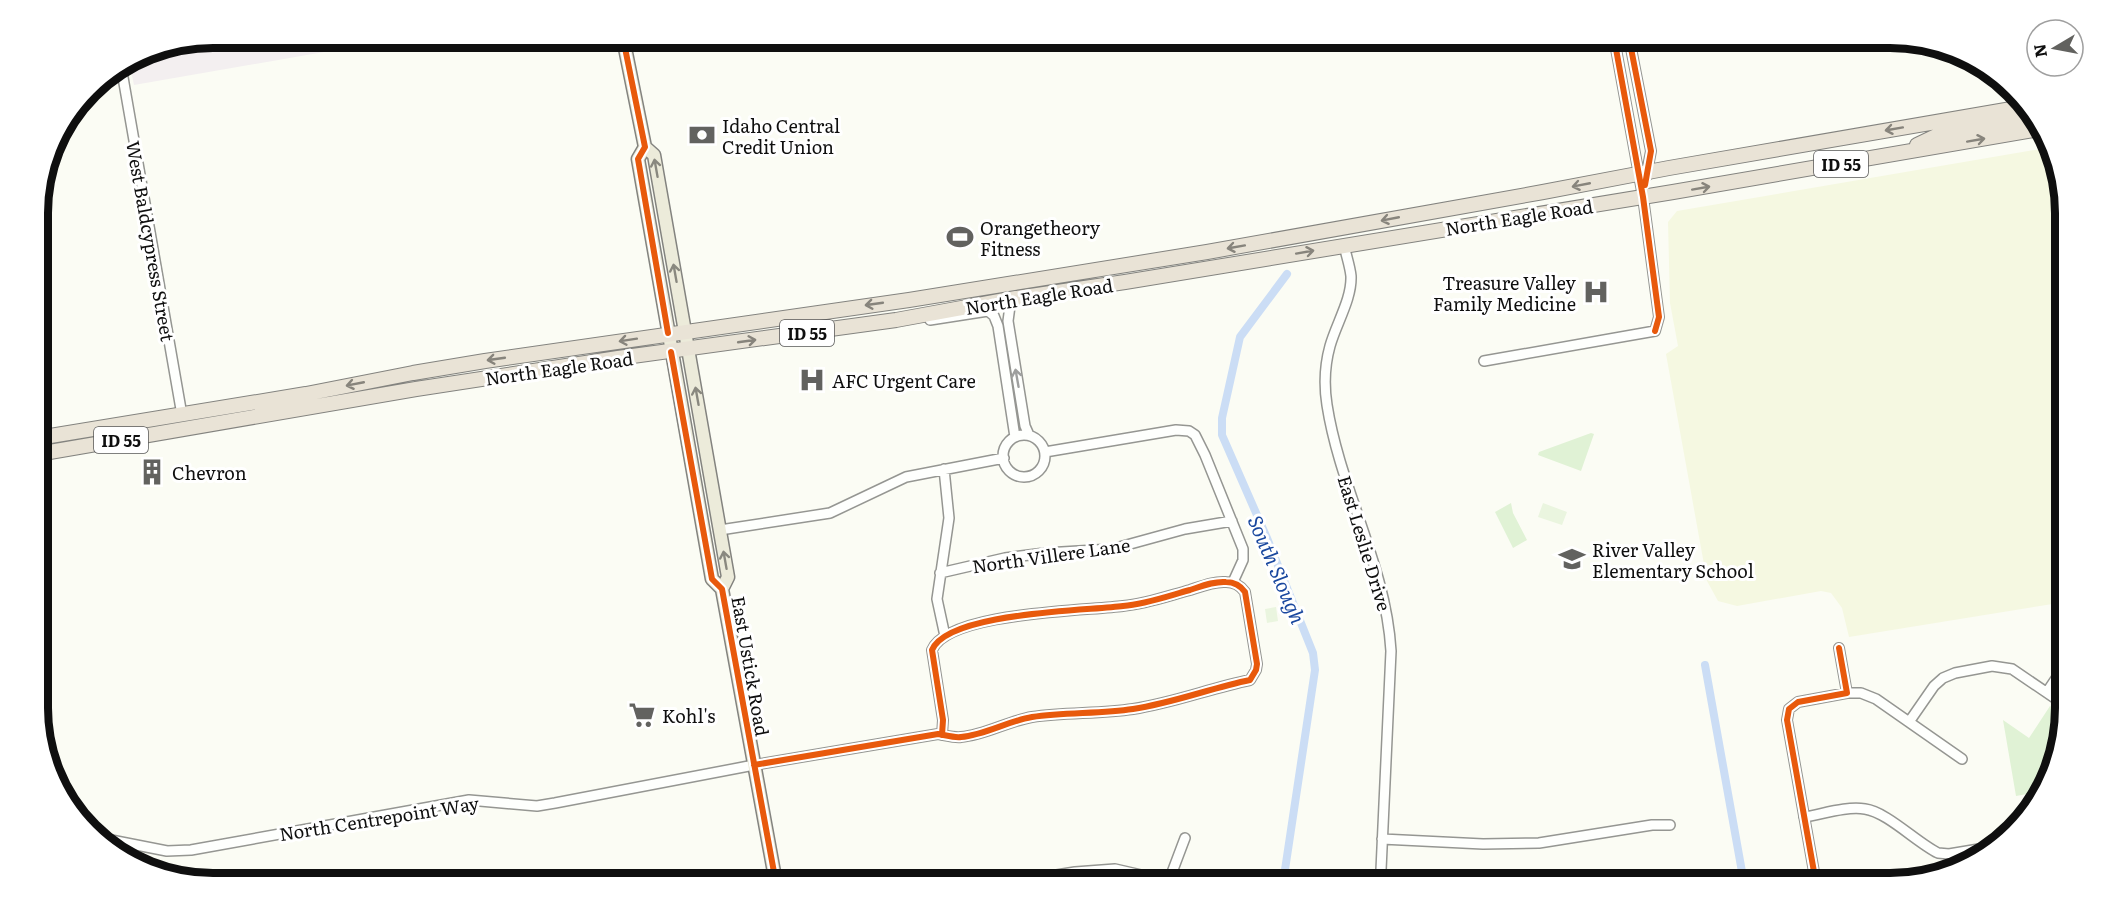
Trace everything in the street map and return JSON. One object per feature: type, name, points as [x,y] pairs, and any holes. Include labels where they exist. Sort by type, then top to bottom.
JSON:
[{"type":"highway","name":"North Eagle Road","points":[[48,436],[306,394],[413,373],[668,333],[909,300],[1207,252],[2017,108]]},
{"type":"highway","points":[[1898,153],[1938,135],[2026,119]]},
{"type":"highway","name":"North Eagle Road","points":[[48,451],[416,389],[896,320],[1016,298],[1643,197],[2033,130]]},
{"type":"highway","points":[[1091,287],[1100,277],[1200,261],[1207,252]]},
{"type":"highway","points":[[1016,298],[1019,291],[1074,282],[1077,273]]},
{"type":"highway","points":[[185,430],[193,419],[283,403],[306,394]]},
{"type":"highway","points":[[48,449],[56,445],[175,424],[182,415]]},
{"type":"main road","points":[[625,48],[645,147],[654,155],[686,331]]},
{"type":"main road","points":[[645,147],[638,159],[668,333]]},
{"type":"main road","name":"East Ustick Road","points":[[686,331],[729,577],[722,589]]},
{"type":"main road","name":"East Ustick Road","points":[[668,333],[712,579],[722,589],[774,873]]},
{"type":"street","points":[[1484,361],[1655,331],[1659,317],[1643,197],[1643,173],[1616,48]]},
{"type":"street","points":[[1631,48],[1651,151],[1643,173]]},
{"type":"street","name":"West Baldcypress Street","points":[[123,75],[182,415]]},
{"type":"street","name":"East Leslie Drive","points":[[1344,245],[1351,276],[1348,294],[1330,347],[1326,374],[1326,403],[1335,447],[1384,598],[1390,626],[1391,651],[1379,873]]},
{"type":"street","points":[[1016,298],[1010,306],[1008,321],[1025,426],[1029,435]]},
{"type":"street","points":[[896,320],[915,323],[988,311],[994,316],[999,334],[1014,437]]},
{"type":"street","points":[[942,735],[943,720],[932,650],[937,640],[981,623],[1016,616],[1124,606],[1217,582],[1233,582],[1243,560],[1243,549],[1205,454],[1195,435],[1189,431],[1176,430],[1045,452]]},
{"type":"street","points":[[1029,435],[1038,440],[1045,452],[1044,462],[1040,470],[1030,476],[1019,476],[1008,468],[1004,453],[1014,437],[1029,435]]},
{"type":"street","points":[[720,530],[830,513],[906,477],[1004,458]]},
{"type":"street","points":[[944,469],[949,518],[937,599],[945,636]]},
{"type":"street","name":"North Villere Lane","points":[[940,573],[1005,558],[1112,549],[1185,529],[1232,521]]},
{"type":"street","name":"North Centrepoint Way","points":[[116,841],[166,851],[191,850],[469,800],[537,806],[754,765],[942,735],[959,737],[976,734],[1032,717],[1132,709],[1172,702],[1253,678],[1257,664],[1245,592],[1233,582]]},
{"type":"street","points":[[1839,648],[1847,693]]},
{"type":"street","points":[[1909,722],[1934,686],[1943,678],[1955,673],[2003,666],[2012,669],[2055,697]]},
{"type":"street","points":[[2047,692],[2055,680]]},
{"type":"street","points":[[1814,873],[1787,720],[1789,709],[1798,702],[1847,693],[1861,693],[1876,699],[1962,759]]},
{"type":"street","points":[[1804,817],[1854,808],[1867,809],[1878,813],[1938,853],[1949,854],[1974,850]]},
{"type":"street","points":[[1382,839],[1483,844],[1539,843],[1652,825],[1670,825]]},
{"type":"street","points":[[1174,873],[1185,838]]},
{"type":"street","points":[[1069,873],[1115,869],[1132,873]]},
{"type":"shaded area","points":[[191,49],[341,49],[134,85],[131,70],[160,57]]},
{"type":"green space","points":[[2041,149],[2054,191],[2055,213],[2055,604],[1849,637],[1842,608],[1831,593],[1821,591],[1737,606],[1718,601],[1707,581],[1666,354],[1678,346],[1670,303],[1668,222],[1677,211]]},
{"type":"green space","points":[[1591,433],[1594,434],[1581,471],[1538,455],[1539,452]]},
{"type":"green space","points":[[1511,503],[1513,513],[1527,540],[1513,548],[1495,512]]},
{"type":"green space","points":[[1543,503],[1567,512],[1562,525],[1538,517]]},
{"type":"green space","points":[[1276,607],[1278,621],[1267,623],[1265,609]]},
{"type":"green space","points":[[2050,706],[2055,710],[2052,740],[2046,750],[2049,752],[2042,771],[2031,793],[2016,796],[2003,720],[2029,738]]},
{"type":"waterway","name":"South Slough","points":[[1285,873],[1315,670],[1313,653],[1267,538],[1222,435],[1222,418],[1240,337],[1287,274]]},
{"type":"waterway","points":[[1705,665],[1742,873]]},
{"type":"cycle path","points":[[625,48],[645,147],[638,159],[668,333]]},
{"type":"cycle path","points":[[1616,48],[1643,197],[1659,317],[1655,331]]},
{"type":"cycle path","points":[[1631,48],[1651,151],[1645,185]]},
{"type":"cycle path","points":[[671,352],[712,579],[722,589],[774,873]]},
{"type":"cycle path","points":[[754,765],[938,734],[941,734],[944,735],[947,736],[955,737],[970,736],[1032,717],[1133,709],[1250,680],[1257,664],[1245,592],[1234,583],[1217,582],[1140,604],[1050,612],[989,621],[963,628],[943,637],[932,650],[943,720],[942,735]]},
{"type":"cycle path","points":[[1814,873],[1787,720],[1789,709],[1798,702],[1847,693],[1839,648]]},
{"type":"place","name":"Idaho Central Credit Union","points":[[702,135]]},
{"type":"place","name":"Orangetheory Fitness","points":[[960,237]]},
{"type":"place","name":"Treasure Valley Family Medicine","points":[[1596,292]]},
{"type":"place","name":"AFC Urgent Care","points":[[812,380]]},
{"type":"place","name":"Chevron","points":[[152,472]]},
{"type":"place","name":"River Valley Elementary School","points":[[1572,559]]},
{"type":"place","name":"Kohl's","points":[[642,715]]}]
